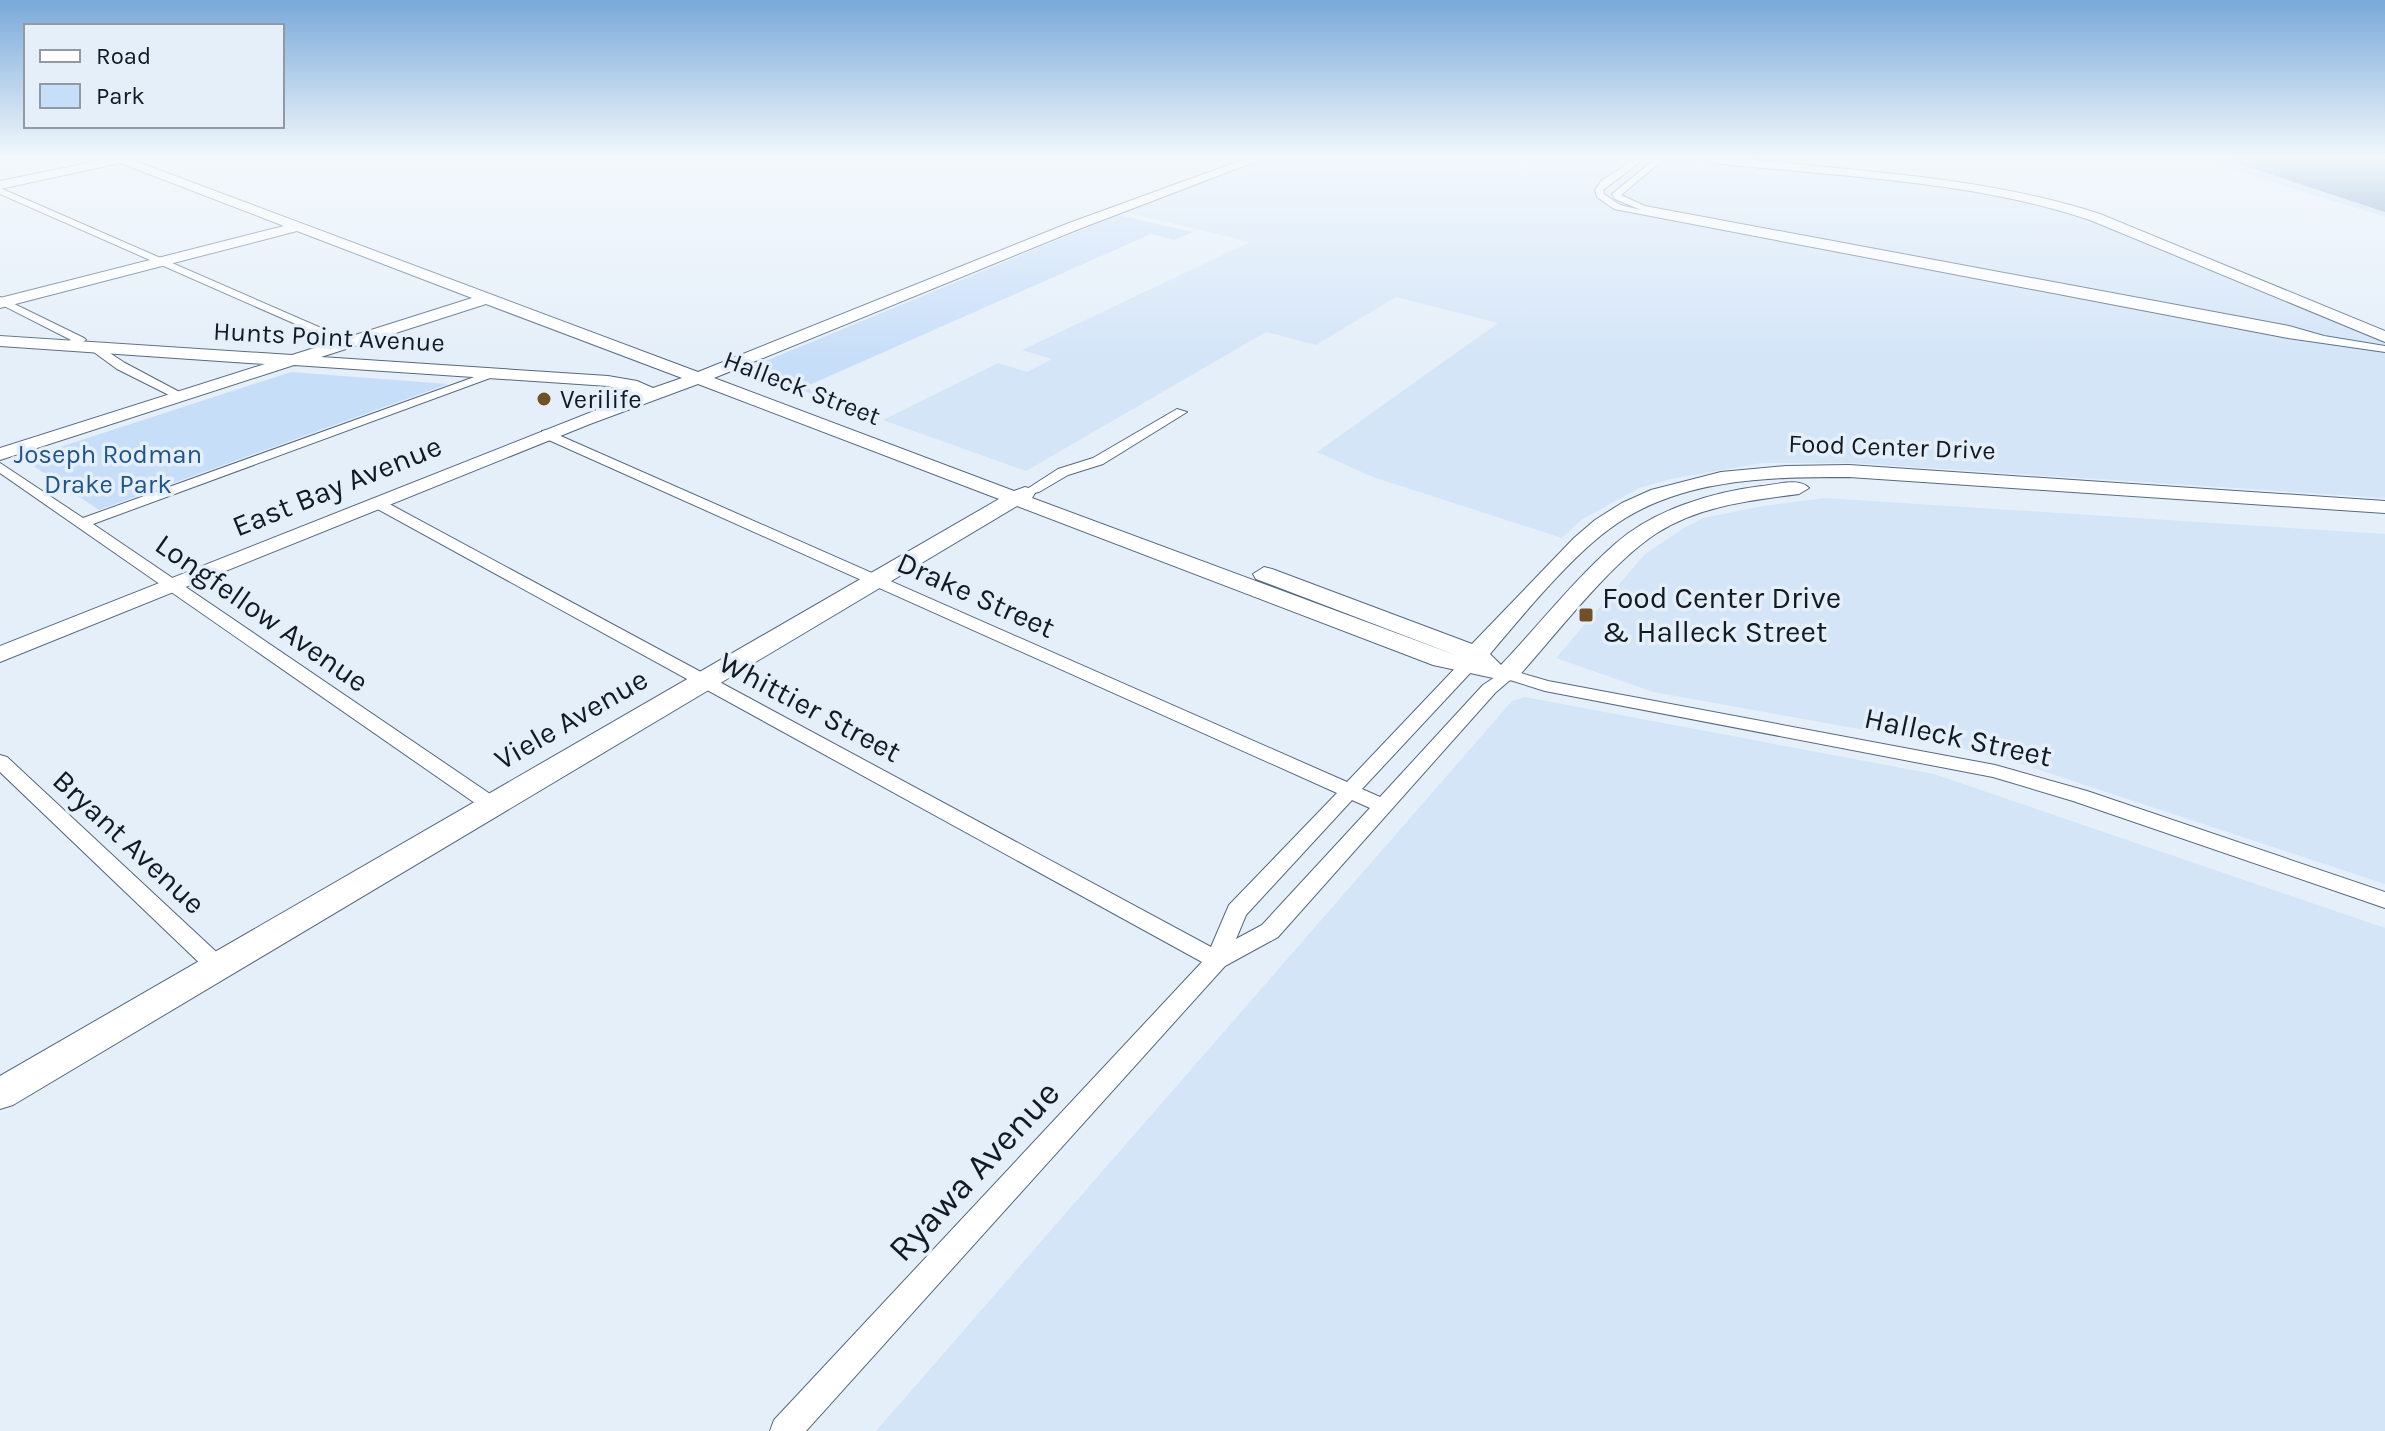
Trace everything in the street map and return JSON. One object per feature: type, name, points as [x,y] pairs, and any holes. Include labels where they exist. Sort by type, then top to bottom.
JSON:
[{"type":"main road","name":"Halleck Street","points":[[294,226],[698,378],[1456,645],[1471,660],[1507,674]]},
{"type":"main road","points":[[1,302],[302,226]]},
{"type":"main road","name":"Halleck Street","points":[[327,226],[718,371],[1024,494]]},
{"type":"main road","points":[[718,371],[1078,226]]},
{"type":"main road","points":[[2116,226],[2329,313],[2385,340]]},
{"type":"main road","points":[[2138,226],[2385,325]]},
{"type":"main road","points":[[0,454],[503,293]]},
{"type":"main road","name":"Hunts Point Avenue","points":[[0,341],[608,381],[631,385],[653,395]]},
{"type":"main road","points":[[347,343],[401,367]]},
{"type":"main road","name":"East Bay Avenue","points":[[0,655],[547,434],[718,371]]},
{"type":"main road","name":"Food Center Drive","points":[[1471,660],[1576,548],[1603,524],[1640,503],[1684,488],[1735,477],[1820,470],[2385,507]]},
{"type":"main road","points":[[2030,483],[2291,517]]},
{"type":"main road","name":"Food Center Drive","points":[[1507,674],[1636,537],[1669,517],[1731,497],[1806,488],[1861,487],[2385,523]]},
{"type":"main road","name":"Viele Avenue","points":[[0,1094],[1024,494]]},
{"type":"street","points":[[78,226],[347,343]]},
{"type":"street","points":[[1709,226],[2288,335],[2385,340]]},
{"type":"street","points":[[1738,226],[2289,329],[2323,339]]},
{"type":"street","points":[[1,302],[80,340],[67,346]]},
{"type":"street","points":[[22,343],[56,328]]},
{"type":"street","points":[[95,348],[121,366],[181,396]]},
{"type":"street","points":[[121,366],[149,352]]},
{"type":"street","points":[[82,523],[495,374]]},
{"type":"street","name":"Viele Avenue","points":[[1024,494],[1063,472],[1098,461],[1181,412]]},
{"type":"street","name":"Drake Street","points":[[547,434],[1383,806]]},
{"type":"street","name":"Longfellow Avenue","points":[[0,467],[492,805]]},
{"type":"street","name":"Whittier Street","points":[[377,503],[1217,960]]},
{"type":"street","name":"Ryawa Avenue","points":[[1217,960],[1237,911],[1471,660]]},
{"type":"street","name":"Ryawa Avenue","points":[[785,1431],[1217,960],[1270,931],[1489,689],[1507,674]]},
{"type":"street","name":"Halleck Street","points":[[1507,674],[1560,689],[1995,771],[2080,796],[2385,900]]},
{"type":"street","name":"Bryant Avenue","points":[[0,761],[217,966]]},
{"type":"shaded area","points":[[1183,226],[2103,226],[2385,342],[2385,498],[1853,463],[1762,463],[1671,479],[1639,488],[1581,520],[1562,538],[1373,477],[1317,452],[1498,323],[1396,297],[1316,345],[1266,332],[1026,471],[883,420],[998,363],[1027,372],[1052,359],[1022,350],[1250,242]]},
{"type":"shaded area","points":[[1825,498],[2385,534],[2385,884],[2012,761],[1948,745],[1653,692],[1556,658],[1645,554],[1684,528],[1703,518]]},
{"type":"shaded area","points":[[1525,697],[1934,774],[2385,928],[2385,1431],[876,1431],[1512,701]]},
{"type":"green space","points":[[1092,226],[1166,226],[1193,232],[1174,240],[1151,234],[807,386],[813,394],[746,369]]},
{"type":"green space","name":"Joseph Rodman Drake Park","points":[[291,372],[448,384],[99,510],[23,459]]},
{"type":"place","name":"Verilife","points":[[544,399]]},
{"type":"place","name":"Food Center Drive & Halleck Street","points":[[1586,615]]}]
